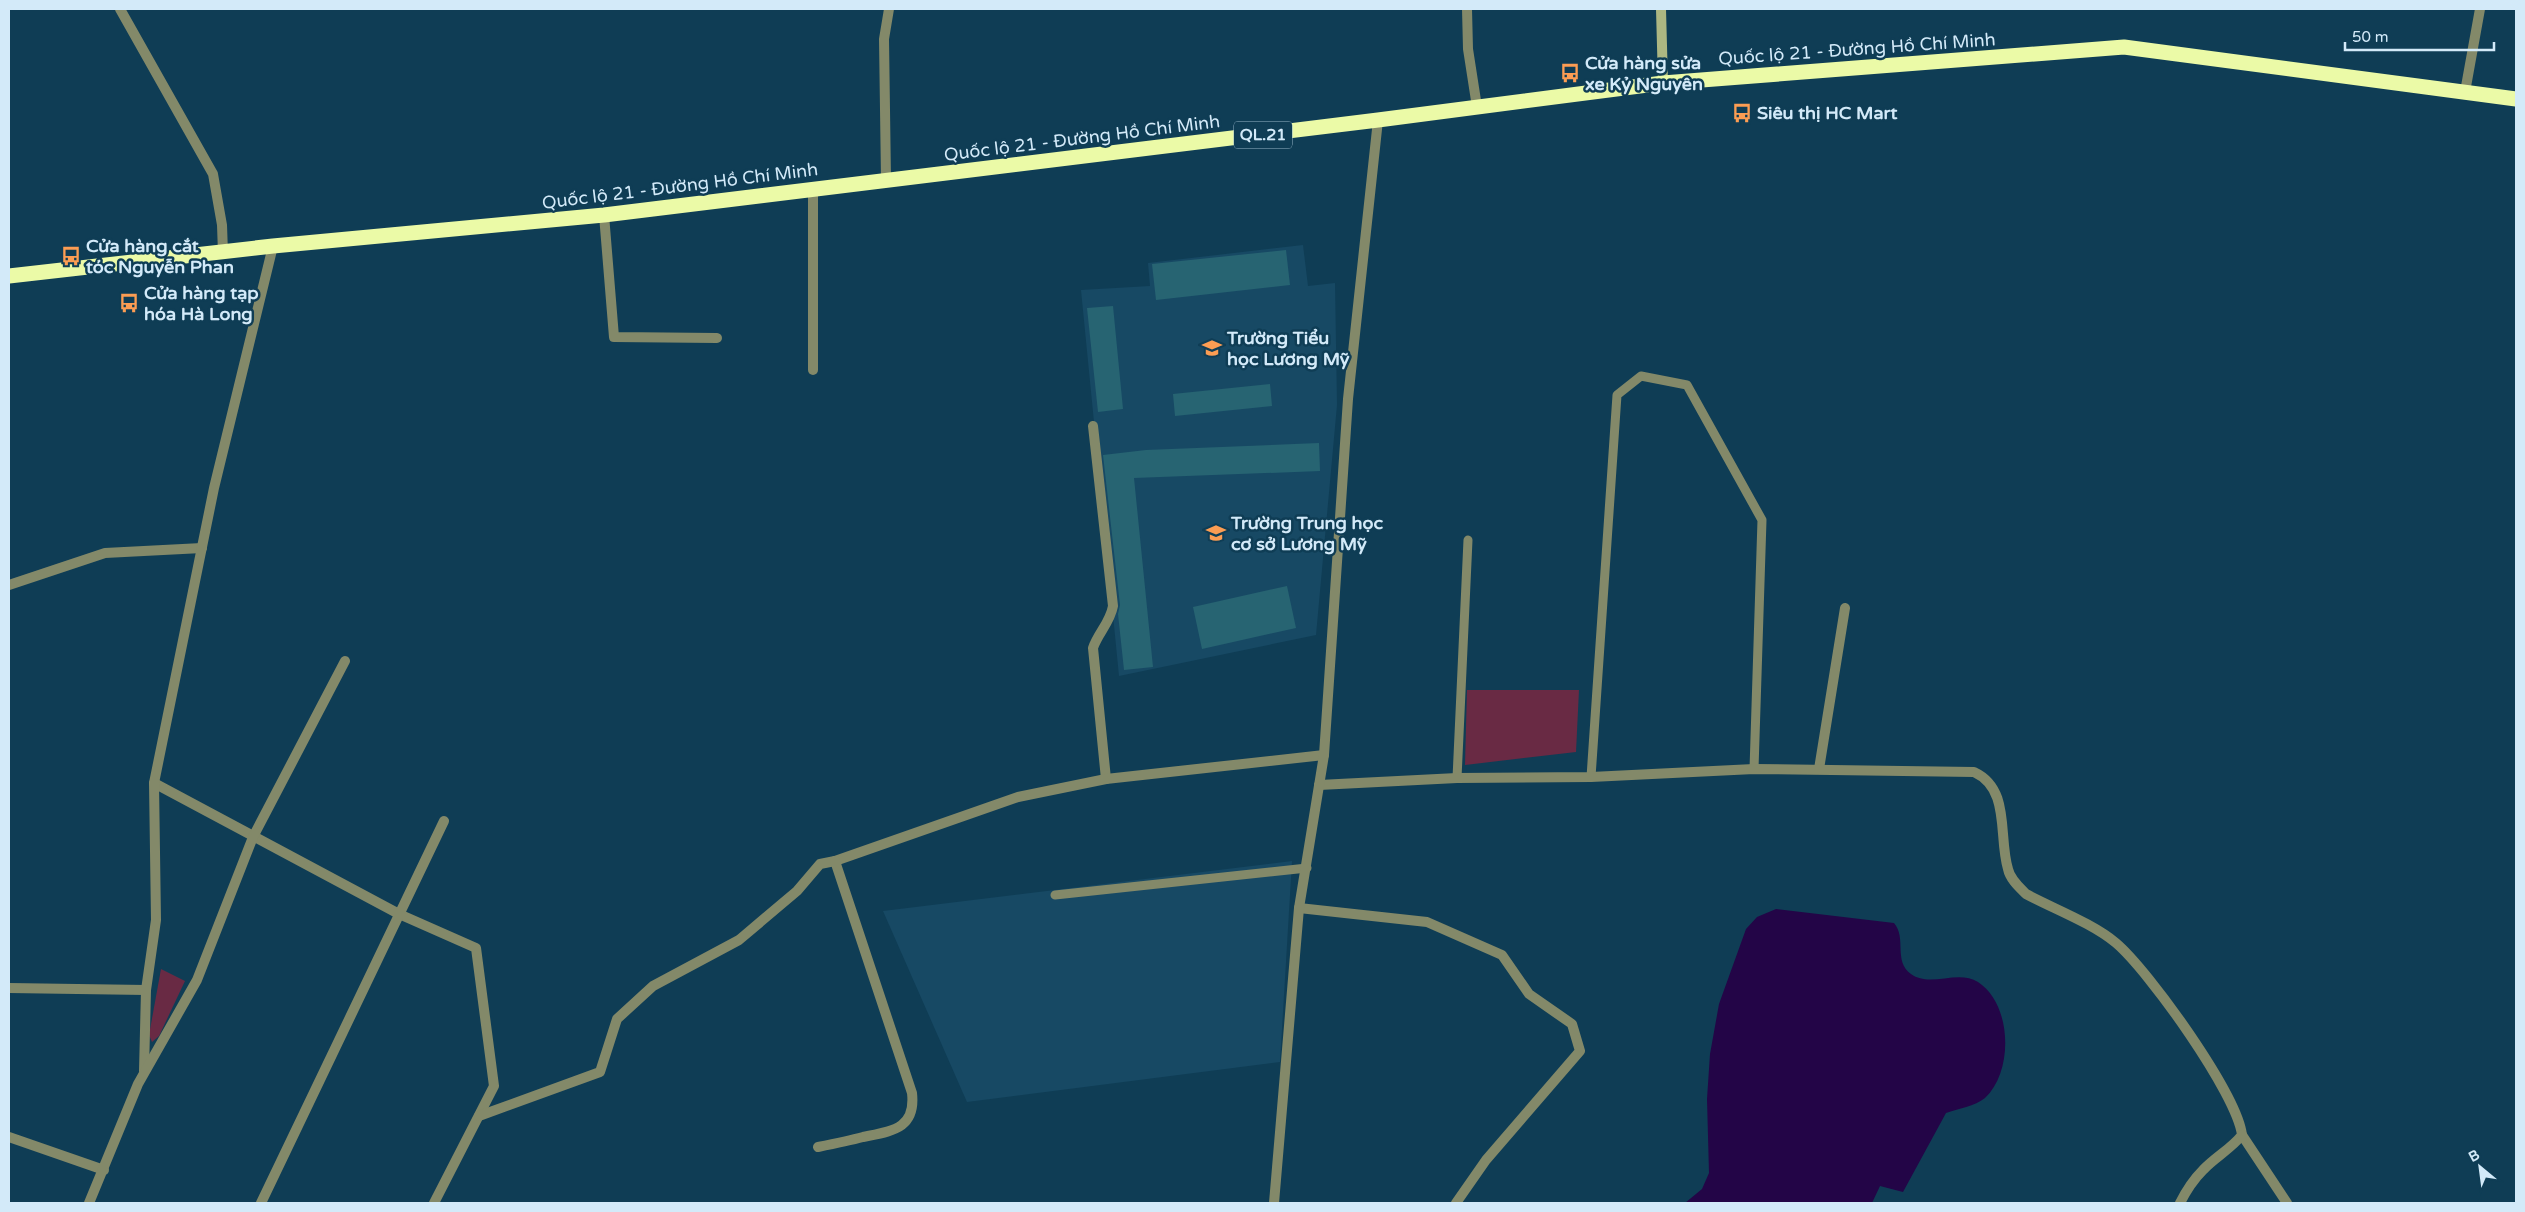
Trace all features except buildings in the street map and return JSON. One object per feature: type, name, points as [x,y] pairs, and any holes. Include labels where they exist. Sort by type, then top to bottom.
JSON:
[{"type":"highway","name":"Quốc lộ 21 - Đường Hồ Chí Minh","points":[[9,276],[273,246],[604,214],[813,190],[1477,108],[1663,83],[2124,47],[2516,99]]},
{"type":"street","points":[[120,9],[213,174],[222,225],[223,253]]},
{"type":"street","points":[[886,180],[884,39],[889,9]]},
{"type":"street","points":[[1467,9],[1468,49],[1477,108]]},
{"type":"street","points":[[1661,9],[1663,83]]},
{"type":"street","points":[[2465,92],[2480,9]]},
{"type":"street","points":[[1274,1203],[1299,908],[1324,755],[1348,400],[1378,120]]},
{"type":"street","points":[[813,190],[813,370]]},
{"type":"street","points":[[604,214],[614,336],[717,338]]},
{"type":"street","points":[[144,1071],[146,990],[156,920],[154,783],[202,548],[273,246]]},
{"type":"street","points":[[1093,426],[1113,606],[1109,621],[1096,639],[1093,648],[1106,779]]},
{"type":"street","points":[[9,585],[105,553],[202,548]]},
{"type":"street","points":[[1819,769],[1845,608]]},
{"type":"street","points":[[89,1203],[144,1071],[197,980],[253,837],[345,661]]},
{"type":"street","points":[[479,1116],[600,1072],[617,1020],[653,986],[739,940],[797,891],[820,864],[835,861],[1018,797],[1106,779],[1324,755]]},
{"type":"street","points":[[1319,785],[1457,778],[1591,777],[1754,769],[1974,772],[1986,778],[1998,795],[2008,870],[2016,885],[2026,894],[2115,942],[2135,962],[2194,1042],[2234,1107],[2240,1122],[2242,1135],[2287,1203]]},
{"type":"street","points":[[154,783],[399,914],[476,948],[494,1086],[434,1203]]},
{"type":"street","points":[[261,1203],[444,821]]},
{"type":"street","points":[[818,1147],[895,1131],[910,1117],[913,1106],[912,1092],[835,861]]},
{"type":"street","points":[[1299,908],[1427,922],[1502,955],[1529,994],[1572,1024],[1580,1051],[1486,1160],[1456,1203]]},
{"type":"street","points":[[9,988],[146,990]]},
{"type":"street","points":[[2180,1203],[2188,1188],[2204,1169],[2234,1145],[2242,1135]]},
{"type":"street","points":[[9,1136],[104,1170]]},
{"type":"lane","points":[[1591,777],[1617,395],[1641,376],[1687,385],[1762,520],[1754,769]]},
{"type":"lane","points":[[1457,778],[1468,540]]},
{"type":"lane","points":[[1055,895],[1307,868]]},
{"type":"shaded area","points":[[1303,245],[1308,286],[1335,283],[1337,405],[1316,635],[1119,676],[1081,290],[1150,286],[1148,263]]},
{"type":"shaded area","points":[[1467,690],[1579,690],[1576,752],[1465,765]]},
{"type":"shaded area","points":[[1292,861],[1280,1062],[967,1102],[883,911]]},
{"type":"shaded area","points":[[1776,909],[1894,923],[1900,935],[1903,963],[1911,974],[1927,979],[1970,978],[1978,982],[1989,992],[1998,1006],[2003,1021],[2005,1038],[2001,1072],[1994,1086],[1981,1101],[1946,1113],[1903,1192],[1880,1186],[1872,1203],[1685,1203],[1702,1189],[1709,1173],[1707,1099],[1710,1054],[1719,1004],[1746,929],[1757,917]]},
{"type":"shaded area","points":[[161,969],[185,981],[159,1036],[152,1042],[149,1035]]},
{"type":"place","name":"Cửa hàng sửa xe Kỷ Nguyên","points":[[1570,73]]},
{"type":"place","name":"Siêu thị HC Mart","points":[[1742,113]]},
{"type":"place","name":"Cửa hàng cắt tóc Nguyễn Phan","points":[[71,256]]},
{"type":"place","name":"Cửa hàng tạp hóa Hà Long","points":[[129,303]]},
{"type":"place","name":"Trường Tiểu học Lương Mỹ","points":[[1212,348]]},
{"type":"place","name":"Trường Trung học cơ sở Lương Mỹ","points":[[1216,533]]}]
